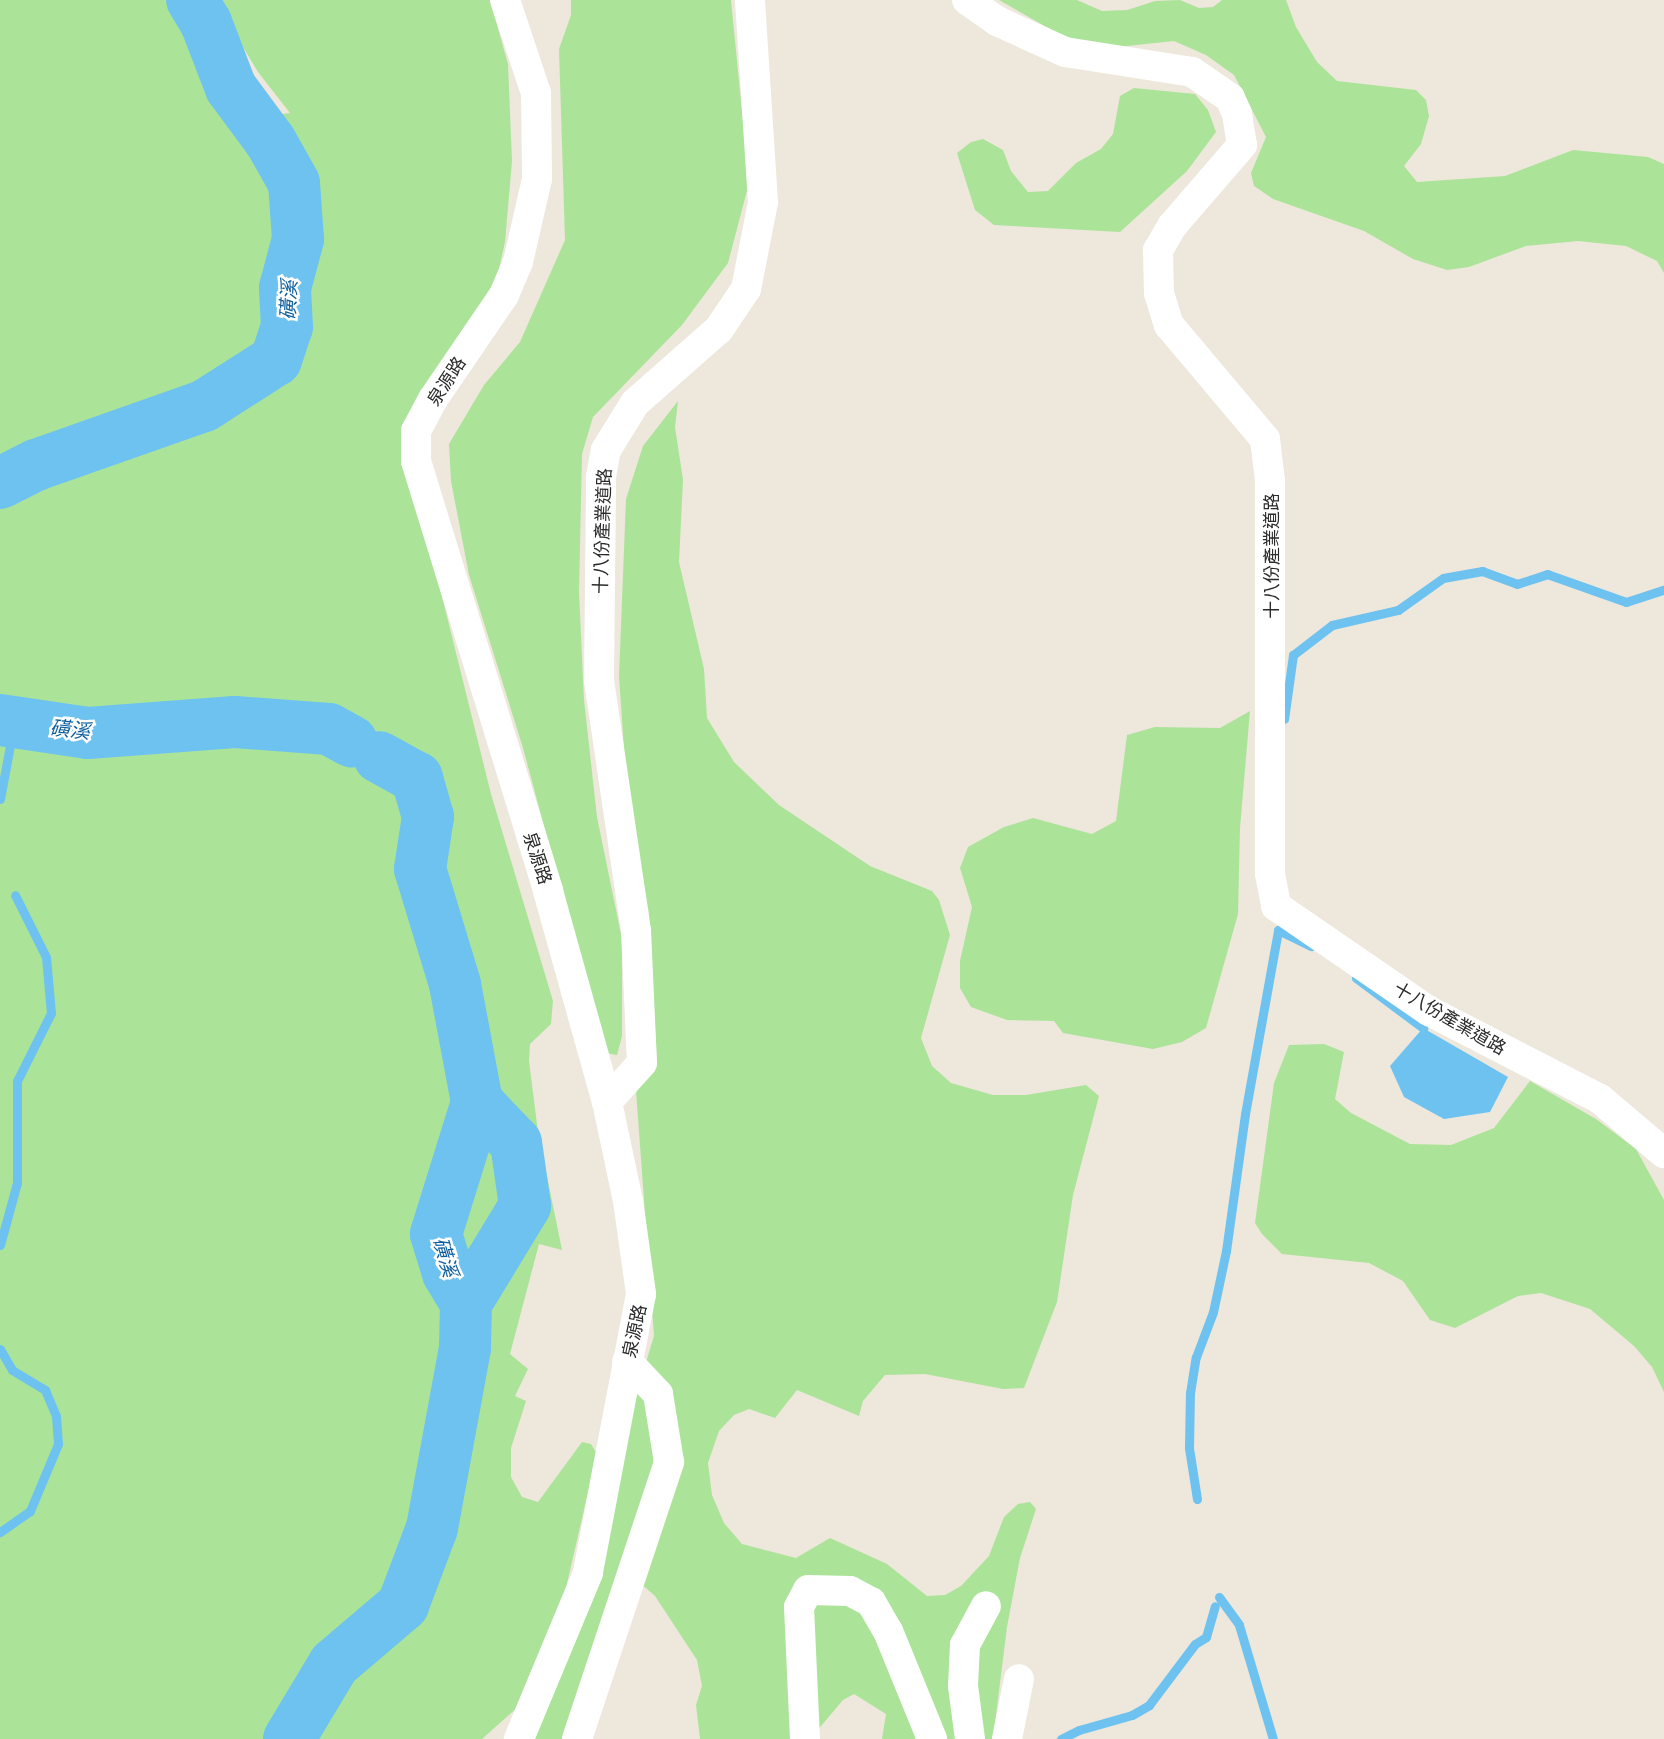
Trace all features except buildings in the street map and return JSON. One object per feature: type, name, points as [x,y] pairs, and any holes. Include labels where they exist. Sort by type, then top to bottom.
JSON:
[{"type":"street","name":"泉源路","points":[[505,0],[536,93],[537,179],[518,262],[504,295],[429,407],[416,431],[416,461],[548,891],[607,1102],[628,1201],[641,1294],[588,1573],[523,1728]]},
{"type":"street","name":"十八份產業道路","points":[[607,1102],[642,1063],[636,931],[599,680],[601,477],[606,450],[635,403],[718,329],[746,289],[763,202],[750,0]]},
{"type":"street","name":"十八份產業道路","points":[[967,0],[997,21],[1065,52],[1192,72],[1230,98],[1237,114],[1242,145],[1172,226],[1158,250],[1159,293],[1169,325],[1265,440],[1270,480],[1270,874],[1276,906],[1429,1011],[1600,1099],[1664,1153]]},
{"type":"street","points":[[577,1739],[669,1462],[658,1394],[627,1361]]},
{"type":"street","points":[[805,1739],[799,1607],[808,1590],[850,1591],[871,1602],[888,1631],[933,1739]]},
{"type":"street","points":[[970,1739],[963,1686],[965,1645],[986,1606]]},
{"type":"street","points":[[1007,1739],[1019,1679]]},
{"type":"street","points":[[498,1739],[523,1728]]},
{"type":"green space","points":[[0,0],[184,0],[231,78],[264,116],[290,113],[258,72],[215,0],[490,0],[508,64],[512,161],[505,242],[496,283],[404,443],[491,794],[553,1001],[551,1024],[530,1044],[529,1061],[538,1132],[562,1250],[539,1244],[510,1354],[528,1369],[515,1396],[526,1401],[511,1448],[511,1477],[522,1497],[538,1502],[582,1442],[591,1444],[597,1454],[556,1631],[530,1696],[482,1739],[0,1739]]},
{"type":"green space","points":[[571,0],[731,0],[749,183],[728,263],[682,325],[593,417],[582,454],[579,592],[584,700],[597,817],[622,939],[622,1036],[617,1055],[605,1053],[523,748],[469,575],[451,481],[449,444],[484,385],[520,342],[565,240],[559,49],[571,15]]},
{"type":"green space","points":[[999,0],[1077,0],[1102,11],[1127,10],[1155,1],[1180,0],[1199,8],[1213,7],[1222,0],[1286,0],[1296,27],[1317,62],[1337,81],[1416,90],[1426,100],[1429,116],[1421,144],[1404,166],[1417,182],[1505,176],[1573,150],[1648,157],[1664,164],[1664,273],[1657,261],[1626,246],[1578,241],[1526,246],[1469,267],[1447,270],[1413,259],[1364,231],[1273,199],[1254,186],[1251,173],[1266,137],[1234,75],[1206,55],[1174,41],[1117,47],[1071,41]]},
{"type":"green space","points":[[1134,88],[1195,94],[1208,110],[1216,132],[1187,171],[1120,232],[994,225],[975,210],[957,153],[971,142],[983,139],[1003,150],[1011,171],[1028,192],[1048,191],[1076,163],[1101,149],[1113,134],[1120,96]]},
{"type":"green space","points":[[678,401],[675,427],[683,480],[679,562],[704,669],[707,718],[734,762],[779,805],[870,866],[932,891],[939,900],[950,935],[921,1038],[932,1066],[951,1083],[993,1095],[1026,1095],[1086,1085],[1099,1096],[1073,1195],[1057,1302],[1024,1388],[1003,1389],[925,1374],[885,1375],[863,1401],[859,1416],[797,1390],[775,1418],[749,1409],[734,1415],[719,1431],[708,1463],[712,1495],[724,1523],[742,1544],[796,1558],[830,1538],[887,1564],[927,1596],[945,1595],[961,1586],[989,1556],[1004,1517],[1018,1504],[1030,1502],[1036,1509],[1020,1558],[1007,1627],[993,1739],[882,1739],[886,1714],[854,1694],[843,1700],[810,1739],[700,1739],[696,1705],[702,1686],[697,1660],[655,1596],[638,1581],[569,1739],[531,1739],[654,1336],[636,1091],[657,1064],[649,914],[626,778],[619,676],[626,499],[643,446]]},
{"type":"green space","points":[[1250,711],[1240,828],[1238,914],[1206,1028],[1182,1042],[1153,1049],[1063,1033],[1054,1021],[1007,1020],[971,1007],[960,988],[960,961],[972,907],[960,868],[968,847],[1004,827],[1033,818],[1092,834],[1116,821],[1127,735],[1155,727],[1220,728]]},
{"type":"green space","points":[[1324,1044],[1344,1052],[1335,1099],[1351,1113],[1410,1144],[1451,1145],[1494,1128],[1530,1081],[1596,1119],[1636,1149],[1664,1200],[1664,1392],[1652,1367],[1634,1346],[1590,1309],[1541,1293],[1518,1296],[1455,1328],[1430,1320],[1403,1281],[1369,1263],[1282,1254],[1262,1234],[1255,1223],[1274,1083],[1289,1045]]},
{"type":"water","points":[[1423,1028],[1508,1077],[1490,1112],[1444,1119],[1404,1097],[1390,1066]]},
{"type":"waterway","name":"磺溪","points":[[0,483],[36,465],[204,406],[276,360],[287,327],[285,288],[298,239],[294,183],[271,142],[231,88],[206,23],[192,0]]},
{"type":"waterway","points":[[1284,719],[1293,655],[1332,625],[1398,610],[1443,578],[1482,571],[1517,584],[1547,574],[1626,602],[1664,590]]},
{"type":"waterway","name":"磺溪","points":[[0,720],[88,733],[235,722],[329,729],[352,742]]},
{"type":"waterway","points":[[0,799],[14,724]]},
{"type":"waterway","name":"磺溪","points":[[289,1739],[334,1664],[403,1605],[432,1528],[465,1348],[466,1303],[448,1273],[436,1234],[477,1102],[455,984],[420,869],[428,817],[417,778],[379,757]]},
{"type":"waterway","points":[[0,1245],[17,1183],[17,1081],[51,1013],[46,957],[15,895]]},
{"type":"waterway","points":[[1197,1499],[1189,1448],[1190,1393],[1196,1357],[1213,1312],[1226,1251],[1245,1114],[1278,930],[1311,946]]},
{"type":"waterway","points":[[1356,978],[1423,1028]]},
{"type":"waterway","points":[[466,1303],[525,1206],[516,1143],[477,1102]]},
{"type":"waterway","points":[[0,1349],[12,1370],[45,1390],[56,1416],[58,1444],[30,1511],[0,1532]]},
{"type":"waterway","points":[[1219,1597],[1239,1625],[1273,1739]]},
{"type":"waterway","points":[[1061,1739],[1079,1730],[1132,1715],[1149,1705],[1195,1644],[1206,1637],[1215,1606]]}]
